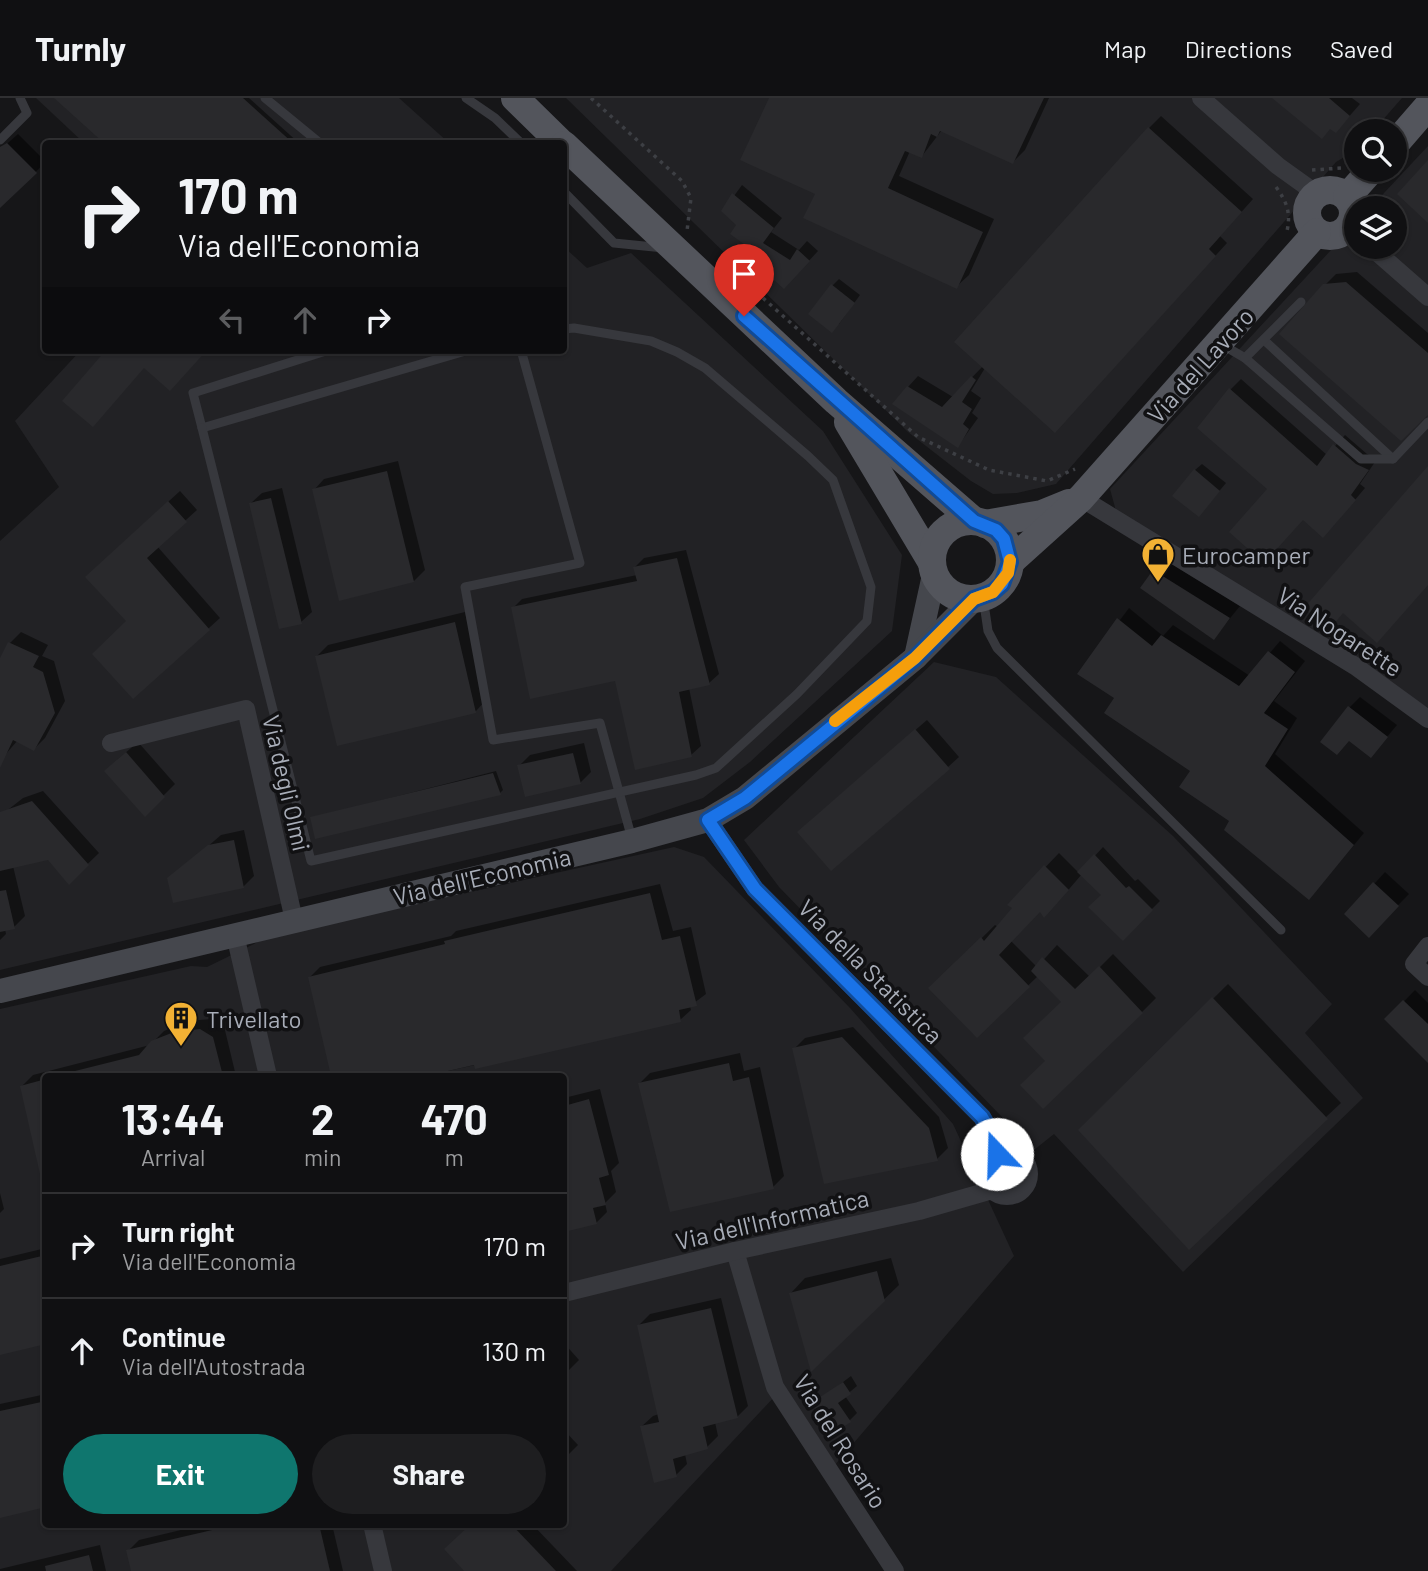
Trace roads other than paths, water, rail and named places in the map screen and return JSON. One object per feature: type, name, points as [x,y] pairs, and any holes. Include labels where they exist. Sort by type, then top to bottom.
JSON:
[{"type":"main road","points":[[514,98],[559,140]]},
{"type":"main road","points":[[1407,130],[1428,106]]},
{"type":"main road","points":[[567,148],[670,248],[836,401],[1004,539],[1010,562],[1002,584],[978,598],[950,594],[836,401]]},
{"type":"main road","points":[[1344,233],[1338,235],[1317,232],[1307,213],[1314,182],[1345,196]]},
{"type":"main road","name":"Via del Lavoro","points":[[1010,562],[1089,490],[1317,232]]},
{"type":"main road","name":"Via del Lavoro","points":[[980,522],[1042,514],[1089,490]]},
{"type":"main road","points":[[915,658],[933,568],[933,548],[949,527],[980,522]]},
{"type":"main road","name":"Via dell'Economia","points":[[0,991],[632,841],[708,820],[745,798],[915,658],[978,598]]},
{"type":"street","points":[[1202,98],[1278,166],[1314,182]]},
{"type":"street","points":[[1385,259],[1428,297]]},
{"type":"street","name":"Via Nogarette","points":[[1089,490],[1354,666],[1428,719]]},
{"type":"street","name":"Via degli Olmi","points":[[111,743],[246,709],[294,920]]},
{"type":"street","name":"Via della Statistica","points":[[708,820],[755,889],[982,1117],[995,1139],[997,1154]]},
{"type":"street","points":[[235,935],[267,1073]]},
{"type":"street","points":[[1428,946],[1414,964],[1428,977]]},
{"type":"street","points":[[1011,1152],[1023,1158],[1029,1177],[1017,1194],[1004,1196],[992,1190],[985,1170],[997,1154],[1011,1152]]},
{"type":"street","name":"Via dell'Informatica","points":[[567,1292],[735,1251],[919,1211],[992,1190]]},
{"type":"street","name":"Via del Rosario","points":[[735,1251],[775,1387],[895,1571]]},
{"type":"street","points":[[373,1528],[383,1571]]},
{"type":"lane","points":[[0,141],[27,113],[20,98]]},
{"type":"lane","points":[[265,98],[316,140]]},
{"type":"lane","points":[[466,98],[495,118],[518,140]]},
{"type":"lane","points":[[567,195],[614,243],[670,248]]},
{"type":"lane","points":[[1245,358],[1301,302]]},
{"type":"lane","points":[[316,354],[193,393],[311,861],[716,768],[797,694],[867,621],[871,587],[833,480],[705,368],[651,341],[567,329]]},
{"type":"lane","points":[[1264,340],[1393,459]]},
{"type":"lane","points":[[1219,343],[1245,358],[1361,459],[1393,459],[1428,422]]},
{"type":"lane","points":[[202,428],[455,354]]},
{"type":"lane","points":[[522,354],[580,563],[466,587],[493,740],[600,723],[632,841]]},
{"type":"lane","points":[[978,598],[988,631],[997,648],[1281,930]]},
{"type":"place","name":"Eurocamper","points":[[1158,584]]},
{"type":"place","name":"Trivellato","points":[[181,1048]]}]
